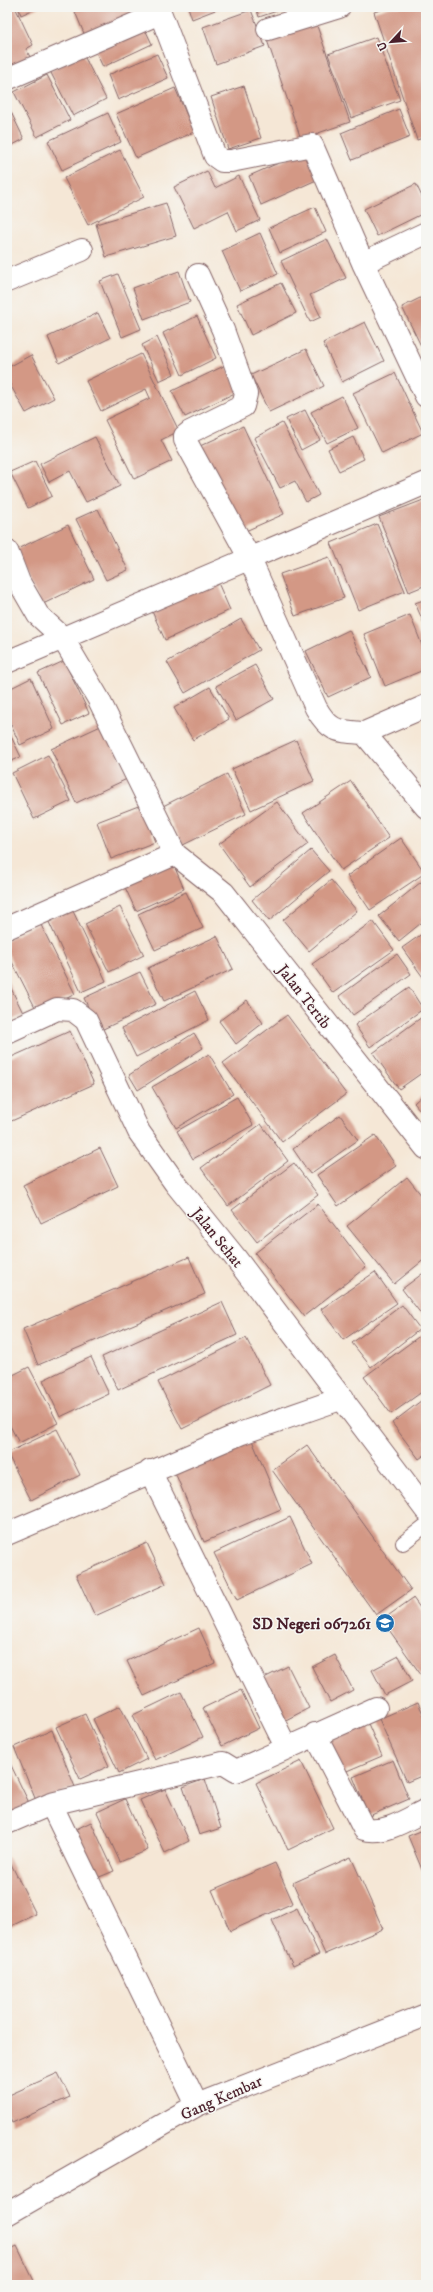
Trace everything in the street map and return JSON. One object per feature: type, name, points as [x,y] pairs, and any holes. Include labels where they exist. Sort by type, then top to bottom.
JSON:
[{"type":"street","points":[[268,29],[339,7]]},
{"type":"street","points":[[7,79],[159,10],[216,156],[222,161],[231,161],[312,145],[363,262],[426,396]]},
{"type":"street","points":[[363,262],[426,233]]},
{"type":"street","points":[[7,281],[82,250]]},
{"type":"street","points":[[198,275],[223,330],[246,394],[246,401],[243,406],[190,432],[186,436],[185,440],[250,557],[316,708],[325,723],[336,731],[364,733],[426,706]]},
{"type":"street","points":[[7,662],[62,637],[426,483]]},
{"type":"street","points":[[7,551],[19,582],[38,615],[62,637],[98,698],[175,854],[7,928]]},
{"type":"street","points":[[364,733],[426,807]]},
{"type":"street","name":"Jalan Tertib","points":[[175,854],[224,893],[426,1148]]},
{"type":"street","name":"Jalan Sehat","points":[[7,1032],[57,1009],[72,1010],[86,1020],[139,1132],[175,1184],[234,1256],[343,1398],[418,1486],[426,1510]]},
{"type":"street","points":[[7,1534],[150,1471],[242,1433],[343,1398]]},
{"type":"street","points":[[150,1471],[286,1747]]},
{"type":"street","points":[[7,1823],[51,1804],[223,1763],[236,1771],[286,1747],[376,1708]]},
{"type":"street","points":[[315,1734],[364,1829],[373,1832],[386,1828],[426,1810]]},
{"type":"street","points":[[51,1804],[196,2105]]},
{"type":"street","name":"Gang Kembar","points":[[7,2214],[196,2105],[426,2015]]},
{"type":"lane","points":[[403,1543],[426,1525]]},
{"type":"building","points":[[7,7],[15,7],[33,45],[26,49],[31,59],[7,71]]},
{"type":"building","points":[[18,7],[39,7],[21,15]]},
{"type":"building","points":[[73,7],[141,7],[145,17],[88,43]]},
{"type":"building","points":[[188,7],[223,7],[192,19]]},
{"type":"building","points":[[256,7],[289,7],[259,17]]},
{"type":"building","points":[[390,7],[425,7],[426,9],[426,137],[417,140],[374,12]]},
{"type":"building","points":[[251,10],[265,46],[216,64],[203,27]]},
{"type":"building","points":[[316,23],[350,122],[301,139],[267,40]]},
{"type":"building","points":[[143,25],[152,44],[103,67],[94,48]]},
{"type":"building","points":[[376,37],[400,100],[351,118],[328,54]]},
{"type":"building","points":[[83,54],[106,99],[73,116],[50,71]]},
{"type":"building","points":[[157,54],[168,78],[118,100],[108,75]]},
{"type":"building","points":[[47,75],[70,120],[37,137],[14,92]]},
{"type":"building","points":[[244,86],[261,138],[228,149],[211,97]]},
{"type":"building","points":[[175,88],[194,132],[136,158],[116,114]]},
{"type":"building","points":[[7,104],[24,139],[7,148]]},
{"type":"building","points":[[399,109],[410,137],[352,160],[341,133]]},
{"type":"building","points":[[108,113],[121,142],[62,170],[48,141]]},
{"type":"building","points":[[310,149],[323,177],[261,205],[249,176]]},
{"type":"building","points":[[120,150],[144,197],[88,225],[64,178]]},
{"type":"building","points":[[207,171],[215,188],[239,176],[260,220],[237,231],[228,211],[194,228],[174,187]]},
{"type":"building","points":[[416,184],[426,205],[426,212],[377,236],[364,209]]},
{"type":"building","points":[[166,203],[176,236],[106,257],[96,224]]},
{"type":"building","points":[[315,207],[326,232],[280,253],[269,228]]},
{"type":"building","points":[[260,233],[278,274],[240,291],[222,251]]},
{"type":"building","points":[[327,239],[346,278],[310,295],[321,317],[310,322],[281,261]]},
{"type":"building","points":[[179,271],[190,302],[144,319],[133,288]]},
{"type":"building","points":[[118,274],[141,329],[122,337],[100,281]]},
{"type":"building","points":[[281,283],[296,313],[251,335],[237,304]]},
{"type":"building","points":[[426,295],[426,351],[424,352],[402,307]]},
{"type":"building","points":[[98,313],[110,338],[59,363],[48,337]]},
{"type":"building","points":[[197,316],[216,358],[182,375],[163,333]]},
{"type":"building","points":[[365,322],[384,361],[342,382],[323,343]]},
{"type":"building","points":[[157,337],[174,374],[159,381],[142,345]]},
{"type":"building","points":[[306,349],[324,386],[269,412],[251,375]]},
{"type":"building","points":[[141,354],[179,431],[161,440],[172,461],[134,479],[105,420],[150,398],[146,389],[101,411],[86,381]]},
{"type":"building","points":[[31,355],[54,398],[26,413],[7,379],[7,368]]},
{"type":"building","points":[[226,365],[239,391],[185,417],[172,391]]},
{"type":"building","points":[[395,373],[423,433],[382,453],[353,393]]},
{"type":"building","points":[[342,396],[358,428],[327,443],[311,412]]},
{"type":"building","points":[[305,410],[320,440],[301,450],[286,419]]},
{"type":"building","points":[[282,423],[319,495],[306,502],[295,481],[280,488],[254,438]]},
{"type":"building","points":[[243,426],[284,514],[241,533],[200,446]]},
{"type":"building","points":[[95,437],[120,486],[86,502],[70,471],[49,482],[40,464]]},
{"type":"building","points":[[353,437],[364,459],[339,471],[328,449]]},
{"type":"building","points":[[35,461],[52,496],[28,508],[10,472]]},
{"type":"building","points":[[426,499],[426,585],[409,592],[379,517]]},
{"type":"building","points":[[98,509],[128,570],[106,580],[76,519]]},
{"type":"building","points":[[377,524],[405,591],[358,610],[331,543]]},
{"type":"building","points":[[68,525],[94,579],[41,605],[15,550]]},
{"type":"building","points":[[329,557],[344,598],[295,616],[280,574]]},
{"type":"building","points":[[215,576],[230,610],[165,640],[150,607]]},
{"type":"building","points":[[426,599],[426,628],[415,603]]},
{"type":"building","points":[[410,615],[426,655],[426,669],[385,686],[364,634]]},
{"type":"building","points":[[241,619],[259,650],[185,693],[167,662]]},
{"type":"building","points":[[349,630],[371,677],[328,697],[306,651]]},
{"type":"building","points":[[64,661],[89,713],[63,725],[38,673]]},
{"type":"building","points":[[255,665],[274,699],[236,720],[216,686]]},
{"type":"building","points":[[31,678],[54,729],[20,745],[7,716],[7,690]]},
{"type":"building","points":[[210,687],[229,719],[193,740],[174,708]]},
{"type":"building","points":[[105,724],[129,778],[76,803],[51,749]]},
{"type":"building","points":[[7,728],[21,757],[7,763]]},
{"type":"building","points":[[296,740],[314,781],[251,810],[232,769]]},
{"type":"building","points":[[48,755],[71,801],[34,819],[12,773]]},
{"type":"building","points":[[227,774],[246,814],[183,845],[163,806]]},
{"type":"building","points":[[351,781],[389,838],[341,870],[303,813]]},
{"type":"building","points":[[277,802],[308,844],[250,887],[219,844]]},
{"type":"building","points":[[141,805],[155,842],[111,859],[97,822]]},
{"type":"building","points":[[401,838],[425,873],[370,910],[347,876]]},
{"type":"building","points":[[311,850],[329,871],[269,921],[252,900]]},
{"type":"building","points":[[172,861],[184,889],[136,911],[123,883]]},
{"type":"building","points":[[426,878],[426,919],[399,941],[379,916]]},
{"type":"building","points":[[331,880],[357,911],[309,951],[283,920]]},
{"type":"building","points":[[186,892],[203,928],[155,950],[138,914]]},
{"type":"building","points":[[120,907],[144,955],[109,972],[85,924]]},
{"type":"building","points":[[72,909],[106,981],[81,992],[48,920]]},
{"type":"building","points":[[373,921],[394,950],[333,993],[312,964]]},
{"type":"building","points":[[40,923],[75,994],[38,1013],[7,952],[7,940]]},
{"type":"building","points":[[426,931],[426,979],[425,980],[402,948]]},
{"type":"building","points":[[217,936],[233,969],[164,1001],[148,968]]},
{"type":"building","points":[[397,954],[411,974],[353,1015],[339,996]]},
{"type":"building","points":[[140,972],[156,1004],[99,1031],[84,998]]},
{"type":"building","points":[[7,980],[24,1015],[7,1022]]},
{"type":"building","points":[[409,987],[423,1009],[370,1047],[355,1025]]},
{"type":"building","points":[[195,991],[209,1020],[136,1057],[122,1028]]},
{"type":"building","points":[[247,1000],[263,1023],[236,1044],[219,1021]]},
{"type":"building","points":[[426,1014],[426,1070],[399,1089],[373,1053]]},
{"type":"building","points":[[287,1015],[346,1094],[282,1142],[223,1063]]},
{"type":"building","points":[[70,1031],[94,1084],[7,1123],[7,1059]]},
{"type":"building","points":[[194,1033],[203,1048],[138,1090],[129,1075]]},
{"type":"building","points":[[209,1054],[233,1094],[176,1128],[152,1087]]},
{"type":"building","points":[[426,1092],[426,1117],[414,1103]]},
{"type":"building","points":[[237,1097],[253,1125],[193,1159],[177,1131]]},
{"type":"building","points":[[340,1115],[358,1140],[310,1174],[293,1149]]},
{"type":"building","points":[[261,1124],[288,1161],[228,1206],[201,1168]]},
{"type":"building","points":[[375,1135],[396,1166],[338,1206],[317,1175]]},
{"type":"building","points":[[100,1148],[118,1186],[41,1223],[23,1185]]},
{"type":"building","points":[[294,1163],[318,1195],[257,1242],[232,1210]]},
{"type":"building","points":[[407,1177],[426,1201],[426,1258],[394,1284],[347,1226]]},
{"type":"building","points":[[318,1204],[366,1267],[304,1316],[255,1253]]},
{"type":"building","points":[[189,1257],[205,1294],[38,1365],[23,1329]]},
{"type":"building","points":[[426,1271],[426,1312],[422,1315],[402,1289]]},
{"type":"building","points":[[375,1272],[397,1303],[343,1340],[321,1309]]},
{"type":"building","points":[[222,1302],[237,1335],[118,1390],[102,1357]]},
{"type":"building","points":[[402,1305],[420,1329],[371,1367],[352,1343]]},
{"type":"building","points":[[425,1332],[426,1389],[391,1414],[364,1377]]},
{"type":"building","points":[[246,1338],[270,1385],[182,1429],[158,1382]]},
{"type":"building","points":[[91,1357],[109,1394],[60,1417],[43,1380]]},
{"type":"building","points":[[29,1367],[58,1423],[19,1443],[7,1420],[7,1378]]},
{"type":"building","points":[[426,1397],[426,1454],[419,1459],[392,1423]]},
{"type":"building","points":[[57,1429],[80,1475],[31,1500],[7,1453]]},
{"type":"building","points":[[251,1438],[281,1509],[204,1542],[174,1470]]},
{"type":"building","points":[[307,1445],[411,1590],[376,1615],[272,1470]]},
{"type":"building","points":[[290,1517],[312,1564],[237,1600],[214,1553]]},
{"type":"building","points":[[147,1543],[166,1584],[95,1616],[76,1575]]},
{"type":"building","points":[[413,1598],[426,1616],[426,1677],[424,1679],[382,1620]]},
{"type":"building","points":[[199,1628],[215,1663],[144,1696],[127,1661]]},
{"type":"building","points":[[335,1655],[353,1690],[330,1702],[312,1667]]},
{"type":"building","points":[[399,1656],[412,1681],[385,1695],[372,1670]]},
{"type":"building","points":[[288,1666],[309,1708],[280,1723],[260,1680]]},
{"type":"building","points":[[241,1690],[259,1728],[222,1746],[203,1708]]},
{"type":"building","points":[[181,1692],[203,1737],[155,1760],[133,1715]]},
{"type":"building","points":[[418,1702],[426,1721],[426,1774],[407,1782],[379,1719]]},
{"type":"building","points":[[120,1706],[147,1759],[119,1773],[93,1719]]},
{"type":"building","points":[[85,1714],[109,1766],[80,1779],[56,1727]]},
{"type":"building","points":[[366,1719],[382,1756],[342,1773],[326,1737]]},
{"type":"building","points":[[52,1730],[75,1787],[37,1803],[14,1747]]},
{"type":"building","points":[[8,1759],[31,1807],[7,1819],[7,1760]]},
{"type":"building","points":[[393,1760],[409,1799],[369,1816],[353,1777]]},
{"type":"building","points":[[301,1761],[333,1828],[288,1850],[256,1783]]},
{"type":"building","points":[[205,1779],[221,1828],[199,1835],[183,1787]]},
{"type":"building","points":[[165,1789],[189,1841],[165,1853],[140,1800]]},
{"type":"building","points":[[125,1799],[148,1850],[120,1862],[97,1812]]},
{"type":"building","points":[[91,1822],[114,1871],[92,1880],[70,1832]]},
{"type":"building","points":[[426,1829],[426,1879],[408,1836]]},
{"type":"building","points":[[7,1856],[36,1914],[7,1928]]},
{"type":"building","points":[[351,1857],[383,1929],[325,1954],[293,1883]]},
{"type":"building","points":[[275,1863],[293,1903],[230,1931],[212,1890]]},
{"type":"building","points":[[297,1908],[319,1954],[293,1966],[272,1920]]},
{"type":"building","points":[[58,2073],[70,2097],[12,2123],[7,2111],[7,2096]]},
{"type":"building","points":[[17,2246],[36,2285],[7,2285],[7,2251]]},
{"type":"place","name":"SD Negeri 067261","points":[[385,1623]]}]
